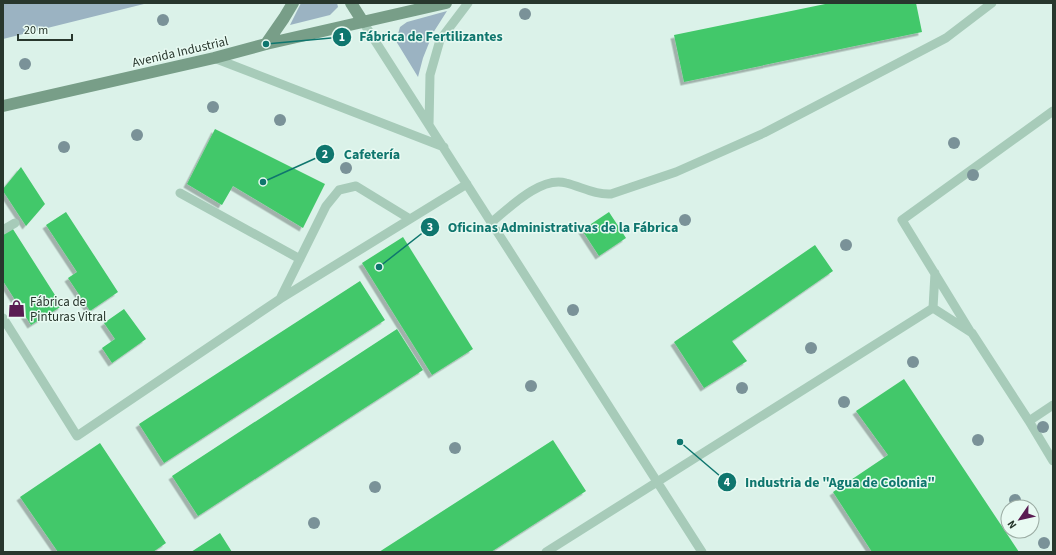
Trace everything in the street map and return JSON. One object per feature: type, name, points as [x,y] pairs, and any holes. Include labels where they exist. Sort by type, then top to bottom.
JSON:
[{"type":"main road","points":[[266,44],[293,3]]},
{"type":"main road","points":[[351,3],[363,22]]},
{"type":"main road","name":"Avenida Industrial","points":[[3,106],[446,3]]},
{"type":"lane","points":[[429,125],[430,75],[440,40],[468,3]]},
{"type":"lane","points":[[492,222],[523,196],[552,182],[564,183],[601,195],[611,194],[676,172],[764,133],[946,38],[992,3]]},
{"type":"lane","points":[[363,22],[702,552]]},
{"type":"lane","points":[[214,58],[444,147]]},
{"type":"lane","points":[[1053,111],[902,220],[1053,461]]},
{"type":"lane","points":[[3,318],[77,436],[280,299],[467,184]]},
{"type":"lane","points":[[280,299],[326,206],[339,190],[356,186],[410,219]]},
{"type":"lane","points":[[180,193],[300,259]]},
{"type":"lane","points":[[3,230],[14,223]]},
{"type":"lane","points":[[933,308],[935,273]]},
{"type":"lane","points":[[546,552],[933,308]]},
{"type":"lane","points":[[933,308],[972,333]]},
{"type":"lane","points":[[1029,421],[1053,405]]},
{"type":"shaded area","points":[[3,3],[148,3],[3,39]]},
{"type":"shaded area","points":[[301,3],[337,3],[338,7],[330,15],[290,25]]},
{"type":"shaded area","points":[[447,11],[433,33],[423,58],[418,77],[396,41],[400,27],[407,22]]},
{"type":"building","points":[[830,3],[916,3],[922,32],[684,82],[674,35]]},
{"type":"building","points":[[215,129],[325,184],[303,228],[233,186],[222,205],[187,184]]},
{"type":"building","points":[[21,167],[45,204],[26,226],[3,191]]},
{"type":"building","points":[[66,212],[118,292],[90,311],[68,278],[77,272],[46,225]]},
{"type":"building","points":[[609,212],[626,238],[599,256],[582,230]]},
{"type":"building","points":[[11,226],[62,306],[31,325],[3,281],[3,231]]},
{"type":"building","points":[[403,237],[473,349],[432,375],[362,263]]},
{"type":"building","points":[[815,245],[833,271],[732,341],[747,361],[704,388],[674,342]]},
{"type":"building","points":[[360,281],[385,320],[164,463],[139,424]]},
{"type":"building","points":[[124,309],[146,339],[112,363],[102,348],[115,339],[104,323]]},
{"type":"building","points":[[397,329],[423,370],[198,516],[172,476]]},
{"type":"building","points":[[904,379],[1000,523],[1000,539],[1010,539],[1019,552],[872,552],[833,492],[888,455],[856,411]]},
{"type":"building","points":[[553,440],[586,491],[491,552],[379,552]]},
{"type":"building","points":[[100,443],[166,543],[153,552],[58,552],[20,497]]},
{"type":"building","points":[[220,533],[232,552],[191,552]]},
{"type":"place","name":"Fábrica de Fertilizantes","points":[[266,44]]},
{"type":"place","name":"Cafetería","points":[[263,182]]},
{"type":"place","name":"Oficinas Administrativas de la Fábrica","points":[[379,267]]},
{"type":"place","name":"Fábrica de Pinturas Vitral","points":[[17,308]]},
{"type":"place","name":"Industria de \"Agua de Colonia\"","points":[[680,442]]}]
